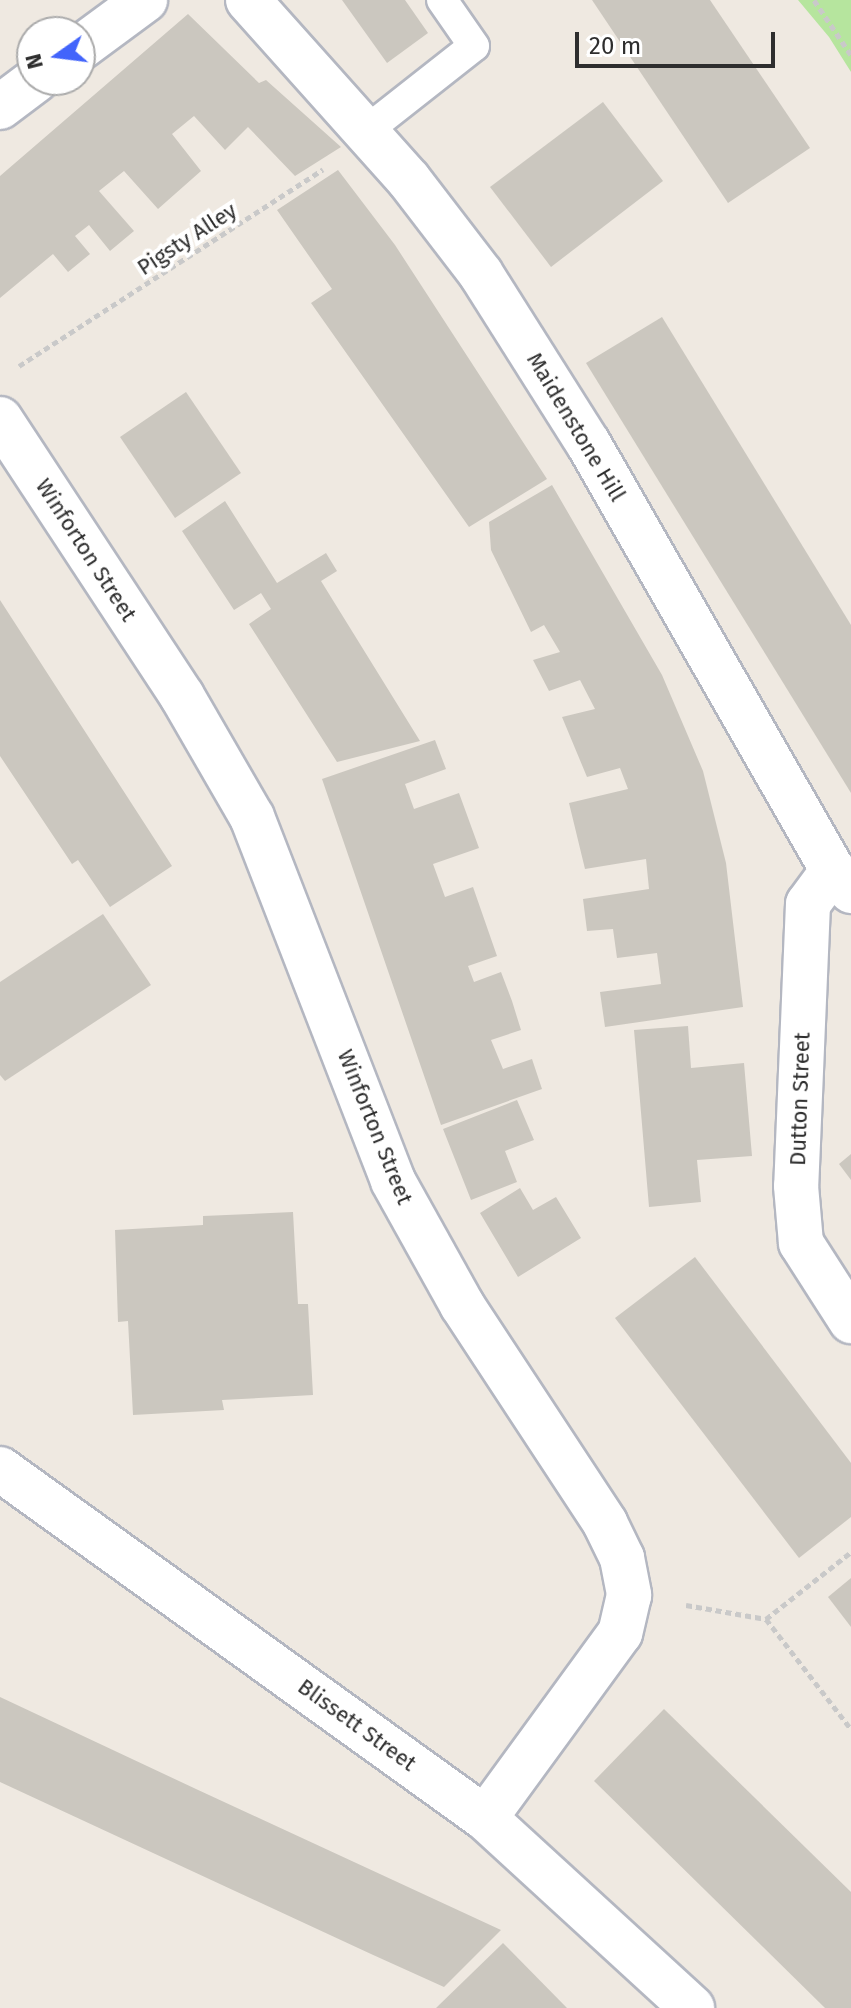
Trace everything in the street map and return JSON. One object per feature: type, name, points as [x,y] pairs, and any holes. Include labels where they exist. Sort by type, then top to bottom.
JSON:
[{"type":"street","points":[[96,36],[145,0]]},
{"type":"street","name":"Maidenstone Hill","points":[[248,0],[369,134],[481,274],[588,443],[842,881]]},
{"type":"street","name":"Winforton Street","points":[[0,419],[182,696],[252,817],[393,1181],[462,1305],[605,1523],[622,1558],[629,1595],[620,1633],[485,1818]]},
{"type":"street","name":"Dutton Street","points":[[842,881],[808,904],[796,1186],[801,1243],[851,1321]]},
{"type":"street","name":"Blissett Street","points":[[0,1469],[485,1818],[692,2008]]},
{"type":"lane","points":[[369,134],[474,46],[442,0]]},
{"type":"path","points":[[814,0],[851,55]]},
{"type":"path","name":"Pigsty Alley","points":[[18,366],[369,134]]},
{"type":"path","points":[[766,1619],[851,1552]]},
{"type":"path","points":[[674,1603],[766,1619],[851,1729]]},
{"type":"green space","points":[[798,0],[851,0],[851,72],[829,37]]},
{"type":"building","points":[[342,0],[405,0],[428,33],[387,63]]},
{"type":"building","points":[[592,0],[710,0],[810,148],[728,203]]},
{"type":"building","points":[[188,14],[259,83],[266,80],[341,147],[295,176],[248,127],[225,150],[194,116],[172,134],[201,171],[158,209],[124,171],[99,191],[134,231],[110,251],[89,225],[75,236],[90,254],[68,272],[53,254],[0,298],[0,176]]},
{"type":"building","points":[[603,102],[663,181],[551,267],[490,187]]},
{"type":"building","points":[[338,170],[395,245],[547,479],[469,527],[311,303],[332,289],[277,210]]},
{"type":"building","points":[[662,317],[851,625],[851,793],[586,363]]},
{"type":"building","points":[[186,392],[241,473],[175,518],[120,437]]},
{"type":"building","points":[[552,485],[662,675],[703,771],[726,863],[743,1007],[605,1027],[600,992],[661,984],[657,953],[617,958],[613,929],[587,931],[583,899],[649,889],[646,859],[585,869],[569,803],[628,789],[620,768],[587,777],[562,717],[595,709],[580,680],[549,691],[533,660],[560,652],[544,625],[531,632],[491,550],[489,522]]},
{"type":"building","points":[[225,501],[277,583],[326,553],[337,571],[321,581],[420,741],[337,762],[249,624],[271,609],[261,593],[234,610],[182,531]]},
{"type":"building","points":[[0,600],[172,866],[110,907],[78,860],[72,864],[0,756]]},
{"type":"building","points":[[435,740],[446,769],[405,784],[414,809],[459,793],[479,848],[433,864],[445,897],[473,887],[497,956],[468,966],[474,982],[501,972],[512,1001],[521,1030],[491,1040],[503,1069],[532,1059],[542,1089],[441,1125],[322,779]]},
{"type":"building","points":[[103,914],[151,985],[5,1081],[0,1075],[0,982]]},
{"type":"building","points":[[688,1026],[691,1068],[744,1063],[752,1156],[697,1160],[701,1202],[649,1207],[634,1030]]},
{"type":"building","points":[[517,1100],[534,1140],[505,1151],[517,1182],[471,1200],[443,1129]]},
{"type":"building","points":[[851,1154],[851,1180],[839,1164]]},
{"type":"building","points":[[520,1188],[533,1210],[556,1197],[581,1238],[518,1277],[480,1213]]},
{"type":"building","points":[[293,1212],[298,1304],[308,1304],[313,1395],[222,1400],[224,1410],[133,1415],[128,1321],[118,1322],[115,1230],[203,1225],[203,1216]]},
{"type":"building","points":[[695,1257],[851,1463],[851,1517],[799,1558],[615,1318]]},
{"type":"building","points":[[851,1578],[851,1627],[828,1597]]},
{"type":"building","points":[[0,1697],[501,1930],[444,1987],[0,1782]]},
{"type":"building","points":[[664,1709],[851,1892],[851,2008],[825,2008],[594,1781]]},
{"type":"building","points":[[503,1943],[567,2008],[436,2008]]}]
